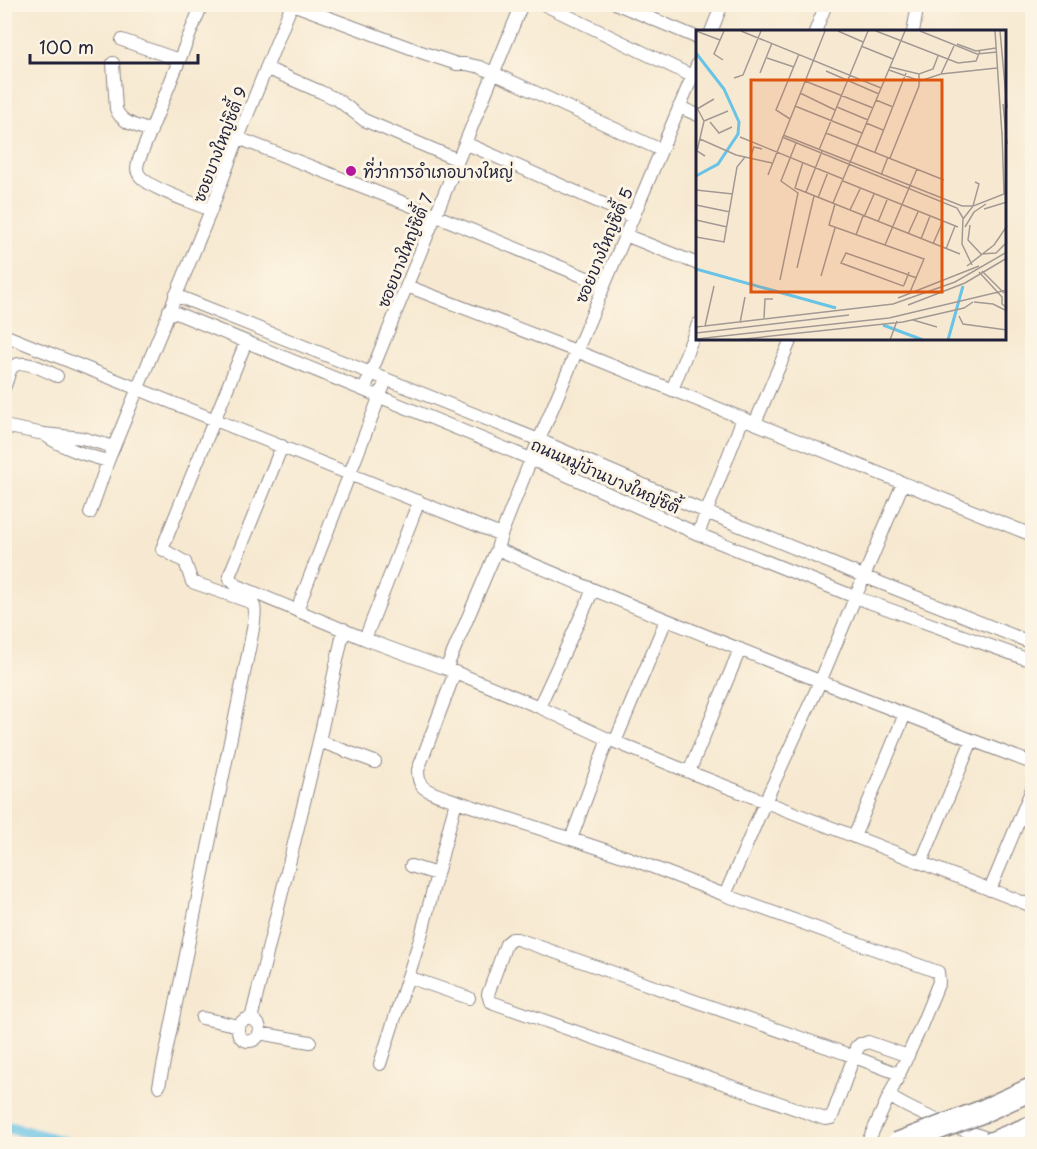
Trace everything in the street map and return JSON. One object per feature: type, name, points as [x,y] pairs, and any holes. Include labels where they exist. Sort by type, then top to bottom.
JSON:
[{"type":"highway","points":[[897,1144],[1032,1089]]},
{"type":"highway","points":[[990,1144],[1032,1128]]},
{"type":"street","points":[[202,4],[138,162],[137,170],[139,175],[155,187],[211,210]]},
{"type":"street","points":[[292,4],[421,52],[457,64],[473,65],[661,150]]},
{"type":"street","name":"ซอยบางใหญ่ซิตี้ 9","points":[[90,513],[108,461],[211,210],[292,4]]},
{"type":"street","name":"ซอยบางใหญ่ซิตี้ 7","points":[[364,390],[522,4]]},
{"type":"street","points":[[543,4],[692,76]]},
{"type":"street","points":[[617,4],[696,37]]},
{"type":"street","points":[[712,30],[722,4]]},
{"type":"street","points":[[816,30],[826,4]]},
{"type":"street","points":[[913,30],[918,4]]},
{"type":"street","points":[[122,40],[179,60]]},
{"type":"street","points":[[113,63],[117,113],[123,120],[151,131]]},
{"type":"street","name":"ซอยบางใหญ่ซิตี้ 5","points":[[456,801],[422,786],[418,770],[451,670],[531,459],[696,67]]},
{"type":"street","points":[[266,68],[338,100],[364,120],[458,160]]},
{"type":"street","points":[[679,107],[696,114]]},
{"type":"street","points":[[238,138],[435,215],[604,285]]},
{"type":"street","points":[[465,143],[633,217]]},
{"type":"street","points":[[625,235],[696,263]]},
{"type":"street","points":[[407,286],[576,351],[1032,535]]},
{"type":"street","name":"ถนนหมู่บ้านบางใหญ่ซิตี้","points":[[175,295],[539,440],[706,512],[1032,643]]},
{"type":"street","name":"ถนนหมู่บ้านบางใหญ่ซิตี้","points":[[169,310],[531,459],[698,534],[855,597],[1032,661]]},
{"type":"street","points":[[672,390],[696,329]]},
{"type":"street","points":[[4,335],[501,535]]},
{"type":"street","points":[[698,534],[749,421],[790,340]]},
{"type":"street","points":[[159,1086],[251,640],[254,611],[254,606],[250,602],[192,582],[185,562],[162,549],[246,342]]},
{"type":"street","points":[[4,388],[16,364],[29,365],[57,376]]},
{"type":"street","points":[[297,610],[386,380]]},
{"type":"street","points":[[4,426],[44,434],[82,438],[114,447]]},
{"type":"street","points":[[44,434],[58,444],[76,452],[108,461]]},
{"type":"street","points":[[282,446],[230,574],[230,579],[236,585],[365,639],[451,670],[612,741],[1032,906]]},
{"type":"street","points":[[725,895],[820,682],[903,483]]},
{"type":"street","points":[[365,639],[419,501]]},
{"type":"street","points":[[497,549],[820,682],[1032,763]]},
{"type":"street","points":[[539,707],[593,590]]},
{"type":"street","points":[[571,839],[666,620]]},
{"type":"street","points":[[251,1019],[344,629]]},
{"type":"street","points":[[689,772],[740,649]]},
{"type":"street","points":[[854,837],[904,714]]},
{"type":"street","points":[[921,863],[972,740]]},
{"type":"street","points":[[319,741],[375,762]]},
{"type":"street","points":[[990,890],[1032,789]]},
{"type":"street","points":[[380,1064],[421,936],[456,801],[629,858],[938,972],[939,982],[867,1144]]},
{"type":"street","points":[[411,866],[437,874]]},
{"type":"street","points":[[899,1074],[849,1055],[517,939],[512,939],[506,944],[488,994],[490,1001],[494,1004],[825,1119],[831,1118],[833,1114],[849,1055],[860,1044],[873,1043],[908,1056]]},
{"type":"street","points":[[408,977],[469,998]]},
{"type":"street","points":[[202,1018],[239,1026]]},
{"type":"street","points":[[251,1019],[258,1024],[259,1033],[254,1039],[245,1040],[239,1034],[239,1026],[244,1020],[251,1019]]},
{"type":"street","points":[[259,1033],[310,1042]]},
{"type":"street","points":[[889,1096],[940,1121],[1004,1144]]},
{"type":"waterway","points":[[4,1126],[70,1144]]},
{"type":"place","name":"ที่ว่าการอำเภอบางใหญ่","points":[[351,171]]}]
